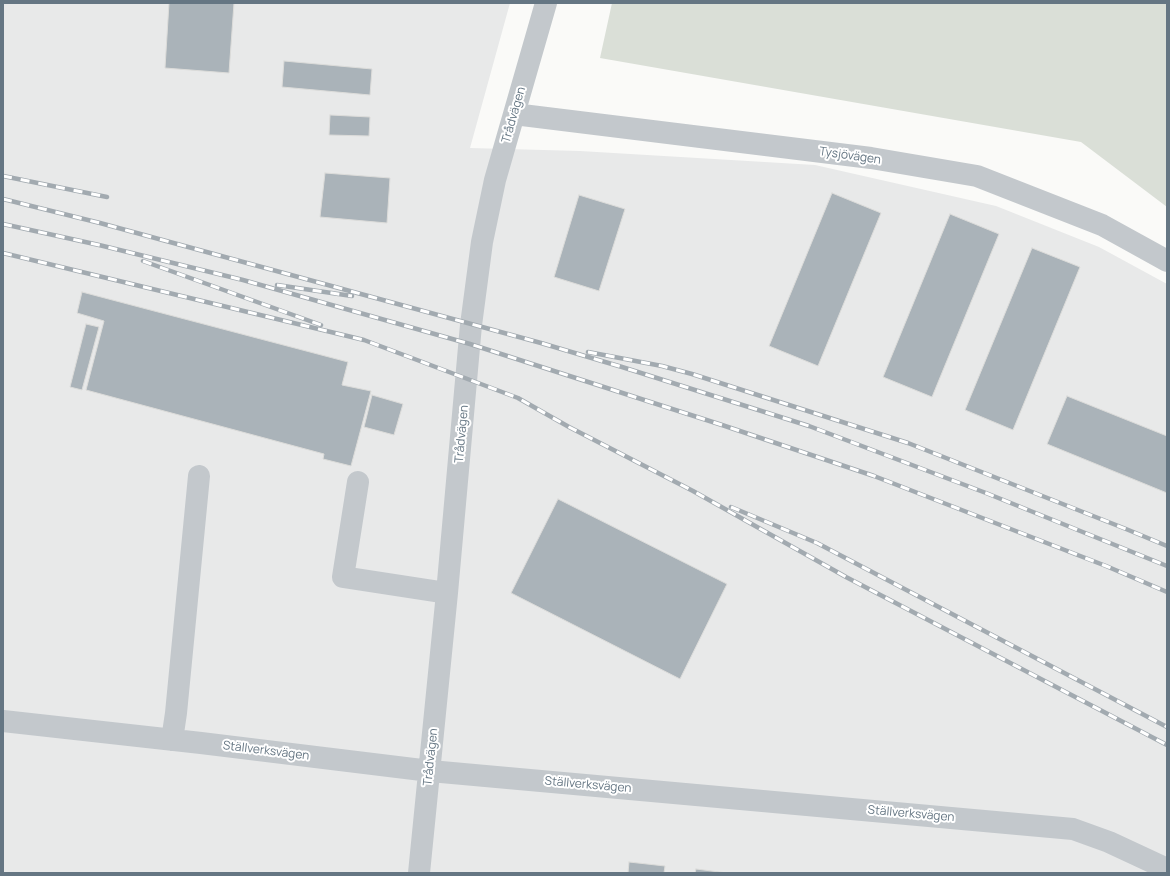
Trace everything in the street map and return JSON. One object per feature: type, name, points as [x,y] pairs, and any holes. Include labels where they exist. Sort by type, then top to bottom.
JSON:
[{"type":"street","name":"Trådvägen","points":[[419,873],[447,593],[471,324],[481,250],[495,180],[546,3]]},
{"type":"street","name":"Tysjövägen","points":[[514,114],[871,158],[977,176],[1102,225],[1167,261]]},
{"type":"street","points":[[172,740],[176,713],[199,476]]},
{"type":"street","points":[[358,482],[343,576],[447,593]]},
{"type":"street","name":"Ställverksvägen","points":[[3,721],[430,771],[1073,829],[1109,842],[1167,869]]},
{"type":"shaded area","points":[[3,3],[510,3],[470,148],[580,151],[815,165],[996,206],[1099,247],[1167,284],[1167,873],[3,873]]},
{"type":"shaded area","points":[[612,3],[1167,3],[1167,207],[1081,142],[600,58]]},
{"type":"building","points":[[169,3],[234,3],[229,73],[165,68]]},
{"type":"building","points":[[284,61],[372,69],[370,95],[282,87]]},
{"type":"building","points":[[330,115],[370,117],[369,136],[329,135]]},
{"type":"building","points":[[325,173],[390,178],[387,223],[320,217]]},
{"type":"building","points":[[832,193],[881,213],[818,366],[769,346]]},
{"type":"building","points":[[579,195],[625,209],[599,291],[554,277]]},
{"type":"building","points":[[950,214],[999,234],[932,397],[883,377]]},
{"type":"building","points":[[1032,248],[1080,267],[1013,430],[965,410]]},
{"type":"building","points":[[82,292],[348,362],[342,385],[371,391],[351,466],[323,459],[324,454],[86,390],[104,321],[77,313]]},
{"type":"building","points":[[86,324],[99,327],[82,390],[70,387]]},
{"type":"building","points":[[372,395],[403,404],[394,435],[364,427]]},
{"type":"building","points":[[1067,396],[1167,436],[1167,493],[1047,444]]},
{"type":"building","points":[[558,499],[727,584],[680,679],[511,593]]},
{"type":"building","points":[[629,862],[665,866],[664,873],[628,873]]},
{"type":"building","points":[[696,869],[727,873],[695,873]]},
{"type":"railway","points":[[3,176],[107,197]]},
{"type":"railway","points":[[3,199],[100,223],[541,343],[622,367],[809,426],[986,493],[1167,566]]},
{"type":"railway","points":[[3,224],[99,245],[243,280],[470,344],[722,425],[874,476],[1106,566],[1167,592]]},
{"type":"railway","points":[[3,253],[364,340],[518,398],[569,427],[693,491],[846,577],[1167,745]]},
{"type":"railway","points":[[143,261],[321,325]]},
{"type":"railway","points":[[277,285],[352,296]]},
{"type":"railway","points":[[588,352],[662,366],[692,374],[908,443],[1167,546]]},
{"type":"railway","points":[[731,507],[817,543],[1167,727]]}]
